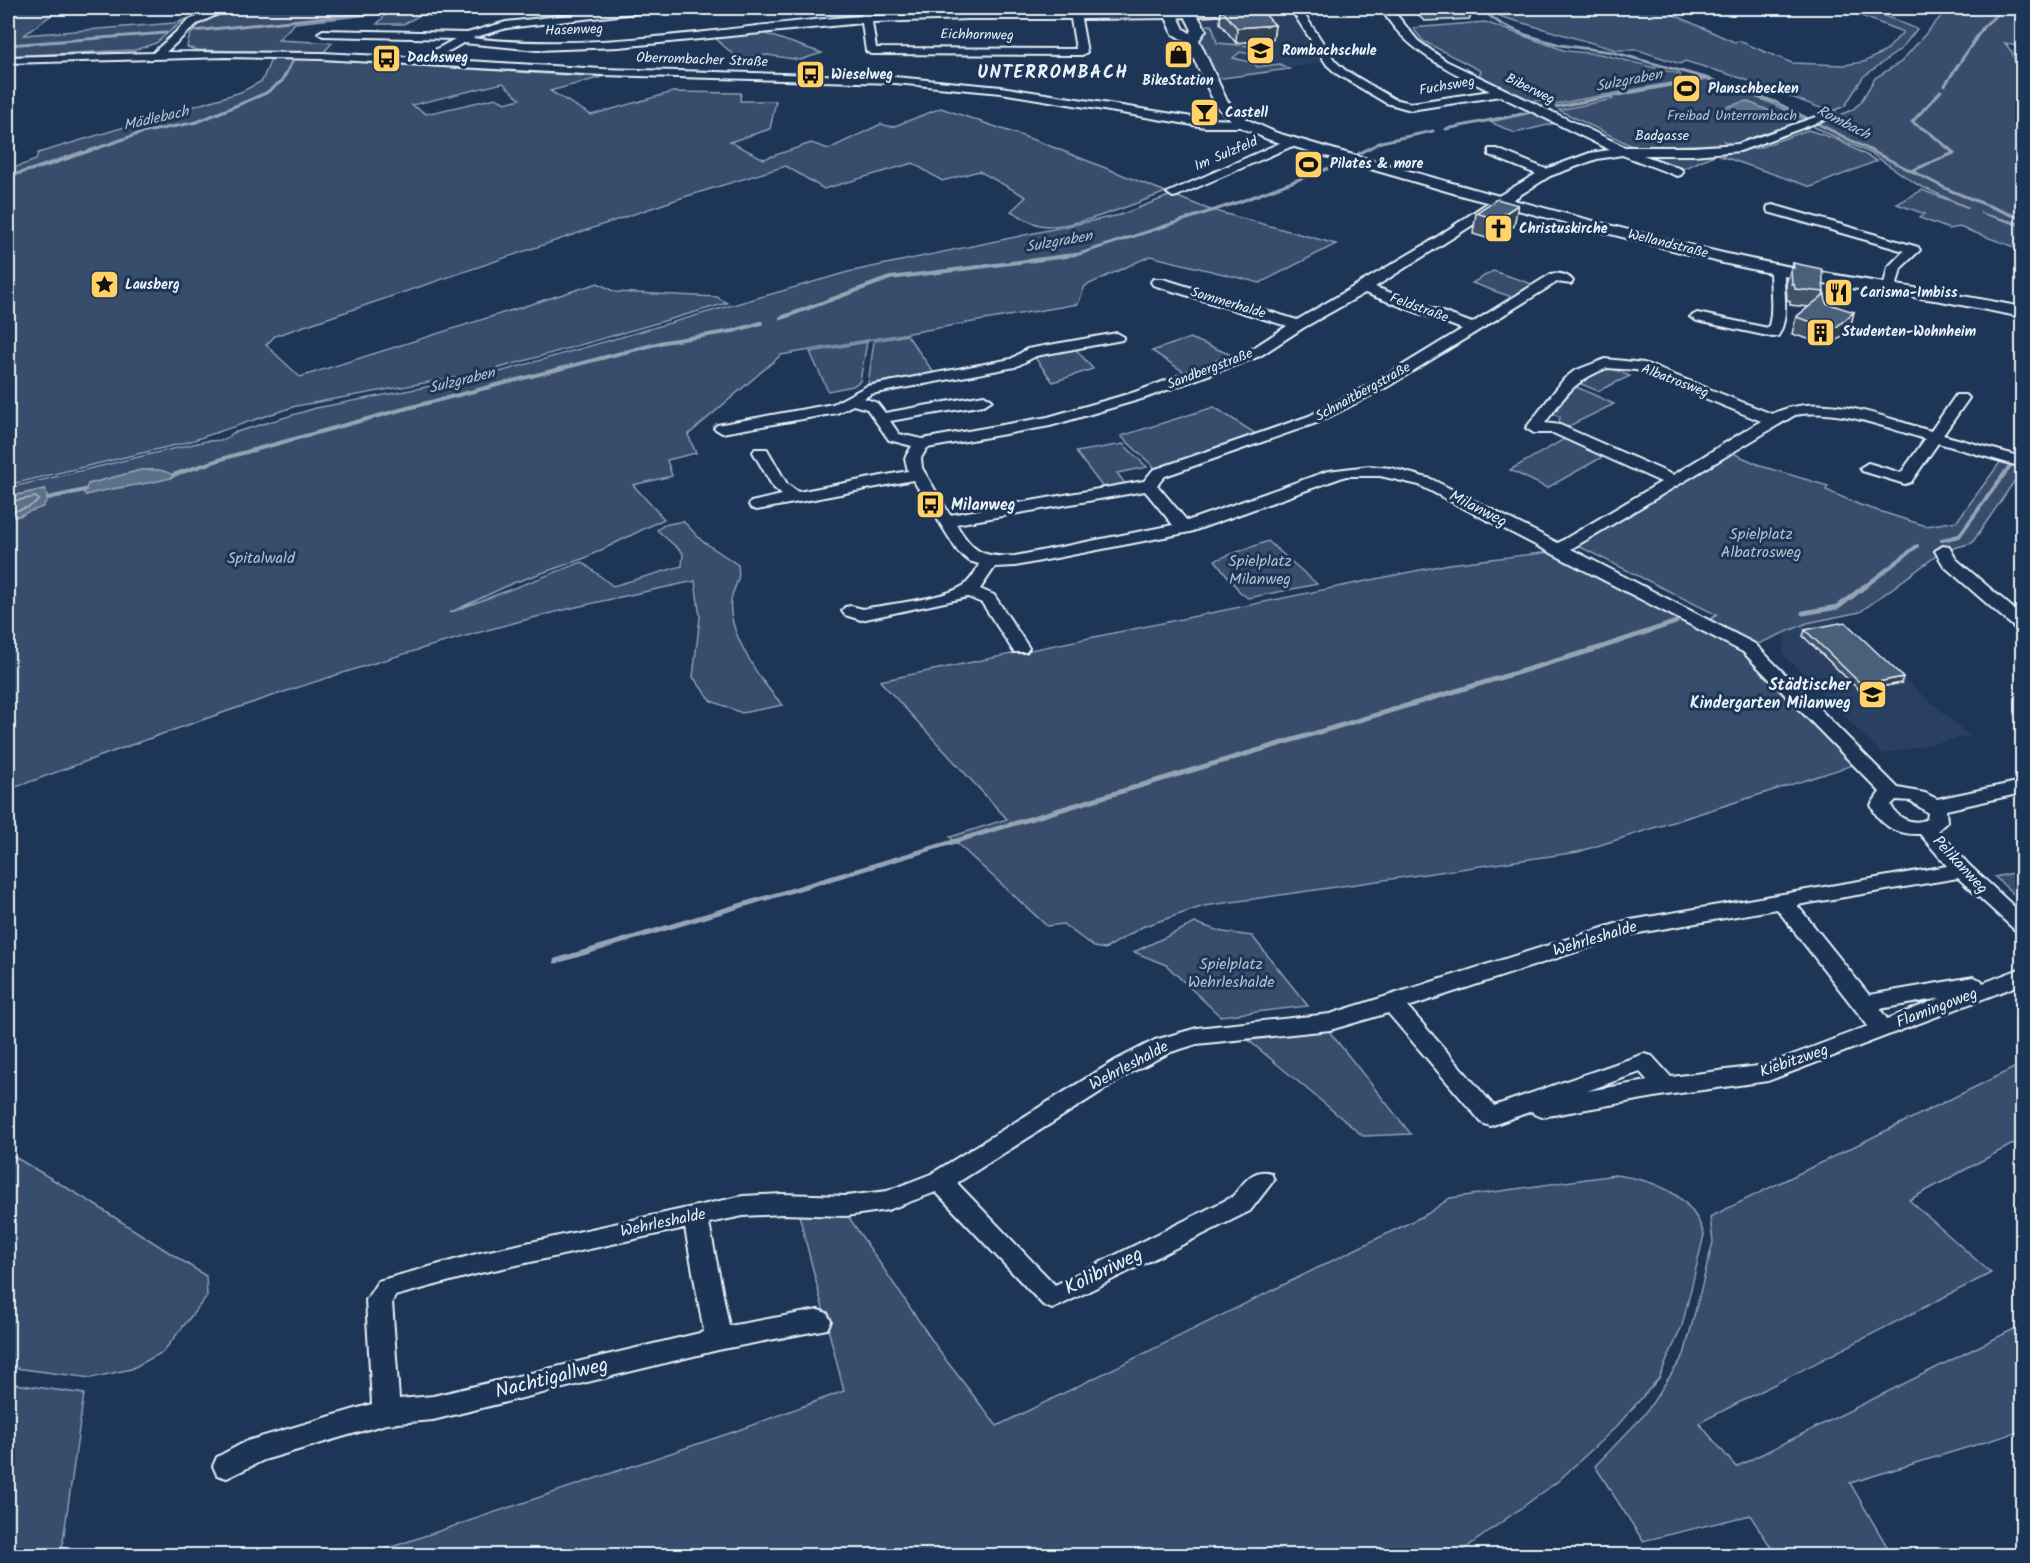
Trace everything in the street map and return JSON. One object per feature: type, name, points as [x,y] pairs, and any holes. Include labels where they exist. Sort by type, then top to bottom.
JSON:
[{"type":"main road","points":[[1189,10],[1199,30],[1192,40]]},
{"type":"main road","points":[[1169,11],[1178,31],[1192,40],[1221,103],[1243,123]]},
{"type":"main road","name":"Wellandstraße","points":[[1243,123],[1291,142],[1499,201],[1777,270],[2022,312]]},
{"type":"street","points":[[158,54],[193,22],[226,8]]},
{"type":"street","points":[[422,62],[464,38],[506,25],[653,8]]},
{"type":"street","points":[[1189,10],[1274,8]]},
{"type":"street","name":"Fuchsweg","points":[[1295,8],[1331,63],[1341,72],[1390,101],[1411,107],[1502,92]]},
{"type":"street","name":"Biberweg","points":[[1386,8],[1408,36],[1442,63],[1623,151],[1677,172]]},
{"type":"street","name":"Hasenweg","points":[[323,33],[464,38],[525,46],[585,46],[866,13],[976,15],[1189,10]]},
{"type":"street","name":"Eichhornweg","points":[[866,13],[871,51],[1082,52],[1074,12]]},
{"type":"street","name":"Oberrombacher Straße","points":[[8,60],[158,54],[322,56],[602,72],[942,83],[1077,101],[1186,121],[1243,123]]},
{"type":"street","name":"Badgasse","points":[[1499,201],[1546,173],[1594,156],[1623,151],[1694,151],[1740,147],[1831,116]]},
{"type":"street","name":"Im Sulzfeld","points":[[1173,193],[1291,142]]},
{"type":"street","points":[[1493,152],[1546,173]]},
{"type":"street","name":"Sandbergstraße","points":[[922,444],[1050,421],[1140,395],[1255,352],[1298,324],[1364,288],[1433,246],[1499,201]]},
{"type":"street","points":[[1773,209],[1913,250],[1895,267],[1890,288]]},
{"type":"street","points":[[1697,317],[1773,333],[1779,318],[1775,291],[1777,270]]},
{"type":"street","name":"Schnaitbergstraße","points":[[947,522],[1149,485],[1159,473],[1314,419],[1382,384],[1556,277],[1566,281]]},
{"type":"street","name":"Sommerhalde","points":[[1158,282],[1298,324]]},
{"type":"street","name":"Feldstraße","points":[[1364,288],[1473,328]]},
{"type":"street","points":[[722,428],[837,408],[867,390],[1015,363],[1032,352],[1117,338]]},
{"type":"street","name":"Albatrosweg","points":[[1673,481],[1555,428],[1534,428],[1569,382],[1579,374],[1605,363],[1639,366],[1773,420]]},
{"type":"street","points":[[1868,468],[1905,479],[1961,398]]},
{"type":"street","points":[[850,399],[872,406],[894,436],[922,444],[914,453],[912,461],[918,474],[967,552],[989,561],[979,582],[968,591],[956,596],[861,615],[851,611]]},
{"type":"street","points":[[881,418],[984,400]]},
{"type":"street","points":[[1558,549],[1791,411],[1810,408],[1858,415],[2022,462]]},
{"type":"street","points":[[761,452],[781,488],[795,498]]},
{"type":"street","name":"Milanweg","points":[[989,561],[1015,561],[1184,528],[1351,470],[1377,470],[1425,482],[1713,627],[1749,648],[1893,794]]},
{"type":"street","points":[[757,505],[918,474]]},
{"type":"street","points":[[1149,485],[1184,528]]},
{"type":"street","points":[[1943,551],[1950,562],[2018,617]]},
{"type":"street","points":[[968,591],[988,599],[1020,648]]},
{"type":"street","points":[[1934,806],[2022,787]]},
{"type":"street","points":[[1893,794],[1919,797],[1934,806],[1939,817],[1937,822],[1926,828],[1901,825],[1886,816],[1881,805],[1886,797],[1893,794]]},
{"type":"street","name":"Pelikanweg","points":[[1926,828],[1962,870],[2022,925]]},
{"type":"street","name":"Wehrleshalde","points":[[386,1412],[379,1300],[387,1288],[480,1263],[743,1206],[782,1204],[846,1206],[888,1200],[940,1181],[1124,1066],[1163,1046],[1197,1036],[1330,1022],[1393,1004],[1625,928],[1962,870]]},
{"type":"street","name":"Flamingoweg","points":[[1781,900],[1883,1029],[2021,976]]},
{"type":"street","name":"Flamingoweg","points":[[1864,1004],[2021,976]]},
{"type":"street","name":"Kiebitzweg","points":[[1393,1004],[1490,1117],[1666,1086],[1768,1073],[1883,1029]]},
{"type":"street","name":"Kolibriweg","points":[[940,1181],[1052,1298],[1240,1204],[1262,1180]]},
{"type":"street","points":[[695,1216],[718,1339]]},
{"type":"street","name":"Nachtigallweg","points":[[227,1466],[257,1450],[386,1412],[433,1408],[718,1339],[818,1321]]},
{"type":"shaded area","name":"Rombachschule","points":[[1291,8],[1326,62],[1216,79],[1194,14]]},
{"type":"shaded area","name":"Städtischer Kindergarten Milanweg","points":[[1834,618],[1970,736],[1882,754],[1782,653],[1786,642],[1784,633],[1807,623]]},
{"type":"green space","points":[[8,8],[61,8],[24,35],[174,23],[196,16],[180,23],[156,43],[135,50],[8,56]]},
{"type":"green space","points":[[238,8],[501,8],[446,17],[420,15],[404,24],[377,24],[387,13],[295,23],[278,40],[332,43],[323,53],[196,50],[187,47],[189,38],[199,25]]},
{"type":"green space","points":[[1486,8],[1659,8],[1734,42],[1739,41],[1792,63],[1844,65],[1864,62],[1886,51],[1903,32],[1841,8],[1865,8],[1917,29],[1901,49],[1863,77],[1845,106],[1831,112],[1744,79],[1685,61],[1680,64],[1638,50],[1616,50],[1502,17]]},
{"type":"green space","points":[[1957,8],[2022,8],[2022,19],[2018,21],[2016,46],[2005,43],[2012,52],[2022,82],[2022,224],[1980,213],[2022,226],[2022,250],[1959,227],[1949,229],[1920,218],[1925,214],[1897,204],[1922,190],[1969,208],[1918,185],[1872,154],[1814,127],[1815,124],[1852,110],[1860,103],[1875,78],[1901,62],[1942,15]]},
{"type":"green space","points":[[1485,22],[1566,51],[1600,54],[1680,74],[1682,81],[1550,105],[1538,100],[1531,101],[1479,76],[1481,71],[1423,41],[1413,28]]},
{"type":"green space","points":[[1212,25],[1217,43],[1261,47],[1265,53],[1240,52],[1233,58],[1254,63],[1257,67],[1280,64],[1289,69],[1216,79],[1195,39],[1198,26]]},
{"type":"green space","points":[[757,31],[822,53],[800,60],[767,55],[738,59],[712,35]]},
{"type":"green space","points":[[272,57],[602,77],[550,91],[591,115],[673,92],[741,93],[740,101],[776,101],[770,129],[730,142],[764,159],[811,143],[829,149],[881,124],[892,127],[941,108],[1040,142],[1166,192],[1103,215],[1052,226],[1033,223],[1011,211],[1026,197],[979,171],[942,181],[913,163],[824,189],[786,166],[684,197],[275,336],[266,345],[300,377],[598,283],[615,292],[717,297],[727,303],[485,372],[296,406],[188,442],[8,485],[8,451],[10,450],[8,450],[8,178],[83,151],[8,177],[8,170],[36,160],[38,153],[241,92],[262,81]],"holes":[[[503,83],[520,99],[505,103],[496,98],[426,114],[412,105]]]},
{"type":"green space","name":"Freibad Unterrombach","points":[[1707,79],[1771,103],[1807,121],[1735,146],[1724,141],[1726,144],[1634,147],[1559,110],[1613,99],[1611,97]]},
{"type":"green space","points":[[1535,112],[1556,123],[1515,133],[1490,122]]},
{"type":"green space","points":[[1808,130],[1836,139],[1877,161],[1811,187],[1721,156],[1731,151],[1758,148]]},
{"type":"green space","points":[[1631,152],[1721,152],[1678,171]]},
{"type":"green space","name":"Spitalwald","points":[[1169,196],[1175,196],[1208,209],[1336,244],[1260,283],[1150,256],[1085,286],[1078,304],[781,355],[688,435],[696,453],[667,460],[672,476],[633,485],[664,519],[585,558],[513,583],[449,613],[582,562],[613,586],[682,566],[683,553],[657,530],[664,525],[683,521],[701,540],[738,565],[738,581],[731,601],[734,627],[756,671],[783,705],[742,713],[711,701],[693,677],[700,617],[695,581],[563,610],[408,653],[206,718],[8,790],[8,725],[15,722],[8,723],[8,519],[23,515],[45,489],[8,497],[8,488],[206,441],[224,440],[233,433],[316,408],[489,375],[848,272],[1120,215]],"holes":[[[141,470],[159,470],[127,487],[100,490],[86,495],[88,484]]]},
{"type":"green space","points":[[1493,271],[1538,286],[1517,299],[1472,283]]},
{"type":"green space","points":[[907,335],[934,373],[868,384],[874,341]]},
{"type":"green space","points":[[1190,338],[1234,356],[1184,372],[1152,351]]},
{"type":"green space","points":[[867,342],[860,381],[853,386],[828,391],[810,352]]},
{"type":"green space","points":[[1074,347],[1093,369],[1053,382],[1033,355]]},
{"type":"green space","points":[[1606,366],[1630,376],[1598,391],[1574,381]]},
{"type":"green space","points":[[1570,384],[1614,404],[1565,428],[1558,426],[1560,417],[1549,412]]},
{"type":"green space","points":[[1214,407],[1256,434],[1156,469],[1121,436]]},
{"type":"green space","points":[[1566,438],[1606,455],[1547,488],[1510,470]]},
{"type":"green space","points":[[1123,444],[1147,467],[1117,473],[1127,486],[1104,489],[1076,452]]},
{"type":"green space","name":"Spielplatz Albatrosweg","points":[[1726,450],[1764,467],[1828,486],[1826,490],[1860,505],[1926,526],[1957,521],[2004,457],[2022,462],[2022,470],[1972,543],[1943,551],[1860,612],[1807,623],[1749,648],[1704,623],[1717,615],[1570,542]]},
{"type":"green space","name":"Spielplatz Milanweg","points":[[1268,541],[1317,584],[1248,598],[1240,592],[1215,560]]},
{"type":"green space","points":[[1550,552],[1737,647],[1853,765],[1578,852],[1204,906],[1142,927],[1105,949],[1094,947],[1063,924],[1047,926],[950,837],[1007,819],[880,681],[1449,564]]},
{"type":"green space","points":[[2022,871],[2022,902],[1995,877]]},
{"type":"green space","name":"Spielplatz Wehrleshalde","points":[[1195,923],[1223,932],[1252,936],[1308,1006],[1220,1016],[1166,965],[1134,952]]},
{"type":"green space","name":"Spielplatz Wehrleshalde","points":[[1328,1030],[1411,1134],[1363,1136],[1247,1039]]},
{"type":"green space","points":[[2022,1064],[2022,1139],[1909,1200],[1991,1273],[1699,1423],[1736,1467],[2022,1325],[2022,1431],[1850,1483],[1892,1555],[1776,1555],[1750,1515],[1643,1541],[1595,1466],[1645,1414],[1684,1355],[1713,1242],[1710,1217]]},
{"type":"green space","points":[[8,1153],[89,1201],[206,1276],[207,1296],[163,1352],[131,1369],[91,1378],[8,1367]]},
{"type":"green space","points":[[1615,1175],[1658,1185],[1681,1199],[1698,1221],[1704,1235],[1682,1326],[1659,1378],[1617,1426],[1557,1482],[1456,1555],[365,1556],[736,1431],[844,1391],[798,1211],[848,1216],[942,1355],[997,1426],[1427,1214],[1450,1198]]},
{"type":"green space","points":[[8,1383],[84,1394],[61,1555],[8,1555]]},
{"type":"water","points":[[1746,101],[1780,115],[1762,120],[1747,114],[1737,117],[1719,109]]},
{"type":"water","points":[[141,470],[163,471],[174,477],[86,495],[84,493],[88,484]]},
{"type":"water","points":[[45,489],[48,498],[43,507],[8,519],[8,497]]},
{"type":"building","points":[[1259,8],[1275,25],[1237,28],[1221,9]]},
{"type":"building","points":[[1497,199],[1518,205],[1496,219],[1476,213]]},
{"type":"building","points":[[1793,263],[1822,269],[1824,292],[1795,289],[1792,284]]},
{"type":"building","points":[[1825,294],[1826,303],[1854,312],[1834,329],[1796,317]]},
{"type":"building","name":"Städtischer Kindergarten Milanweg","points":[[1845,622],[1903,677],[1862,685],[1805,630]]},
{"type":"waterway","points":[[193,31],[415,8]]},
{"type":"waterway","name":"Rombach","points":[[1479,8],[1501,24],[1526,35],[1560,45],[1612,52],[1706,78],[1775,102],[1911,171]]},
{"type":"waterway","points":[[1945,85],[1984,26],[2001,11],[1999,8]]},
{"type":"waterway","points":[[8,45],[166,33]]},
{"type":"waterway","name":"Mädlebach","points":[[8,176],[46,166],[141,133],[197,122],[266,93],[282,81],[293,60]]},
{"type":"waterway","name":"Sulzgraben","points":[[1556,107],[1704,78]]},
{"type":"waterway","points":[[1911,171],[1954,153],[1930,133],[1912,122],[1941,91]]},
{"type":"waterway","name":"Sulzgraben","points":[[1446,129],[1526,113]]},
{"type":"waterway","name":"Sulzgraben","points":[[1358,154],[1381,142],[1433,131]]},
{"type":"waterway","name":"Sulzgraben","points":[[1055,257],[1079,254],[1239,202],[1337,165]]},
{"type":"waterway","name":"Rombach","points":[[1911,171],[1949,190],[2022,219]]},
{"type":"waterway","name":"Sulzgraben","points":[[781,318],[890,278],[1067,256]]},
{"type":"waterway","name":"Sulzgraben","points":[[173,475],[228,457],[400,410],[664,342],[733,331],[761,323]]},
{"type":"waterway","points":[[1942,540],[1959,536],[2010,466]]},
{"type":"waterway","name":"Sulzgraben","points":[[48,498],[85,490]]},
{"type":"waterway","points":[[1863,588],[1917,546]]},
{"type":"waterway","points":[[1803,613],[1838,607],[1865,586]]},
{"type":"waterway","points":[[556,961],[1599,648],[1676,622]]},
{"type":"place","name":"Rombachschule","points":[[1261,51]]},
{"type":"place","name":"BikeStation","points":[[1178,54]]},
{"type":"place","name":"Dachsweg","points":[[386,58]]},
{"type":"place","name":"Wieselweg","points":[[810,75]]},
{"type":"place","name":"Planschbecken","points":[[1687,89]]},
{"type":"place","name":"Castell","points":[[1204,113]]},
{"type":"place","name":"Pilates & more","points":[[1309,164]]},
{"type":"place","name":"Christuskirche","points":[[1498,229]]},
{"type":"place","name":"Lausberg","points":[[104,285]]},
{"type":"place","name":"Carisma-Imbiss","points":[[1839,293]]},
{"type":"place","name":"Studenten-Wohnheim","points":[[1821,332]]},
{"type":"place","name":"Milanweg","points":[[930,505]]},
{"type":"place","name":"Städtischer Kindergarten Milanweg","points":[[1872,694]]},
{"type":"district","name":"UNTERROMBACH","points":[[1053,73]]}]
